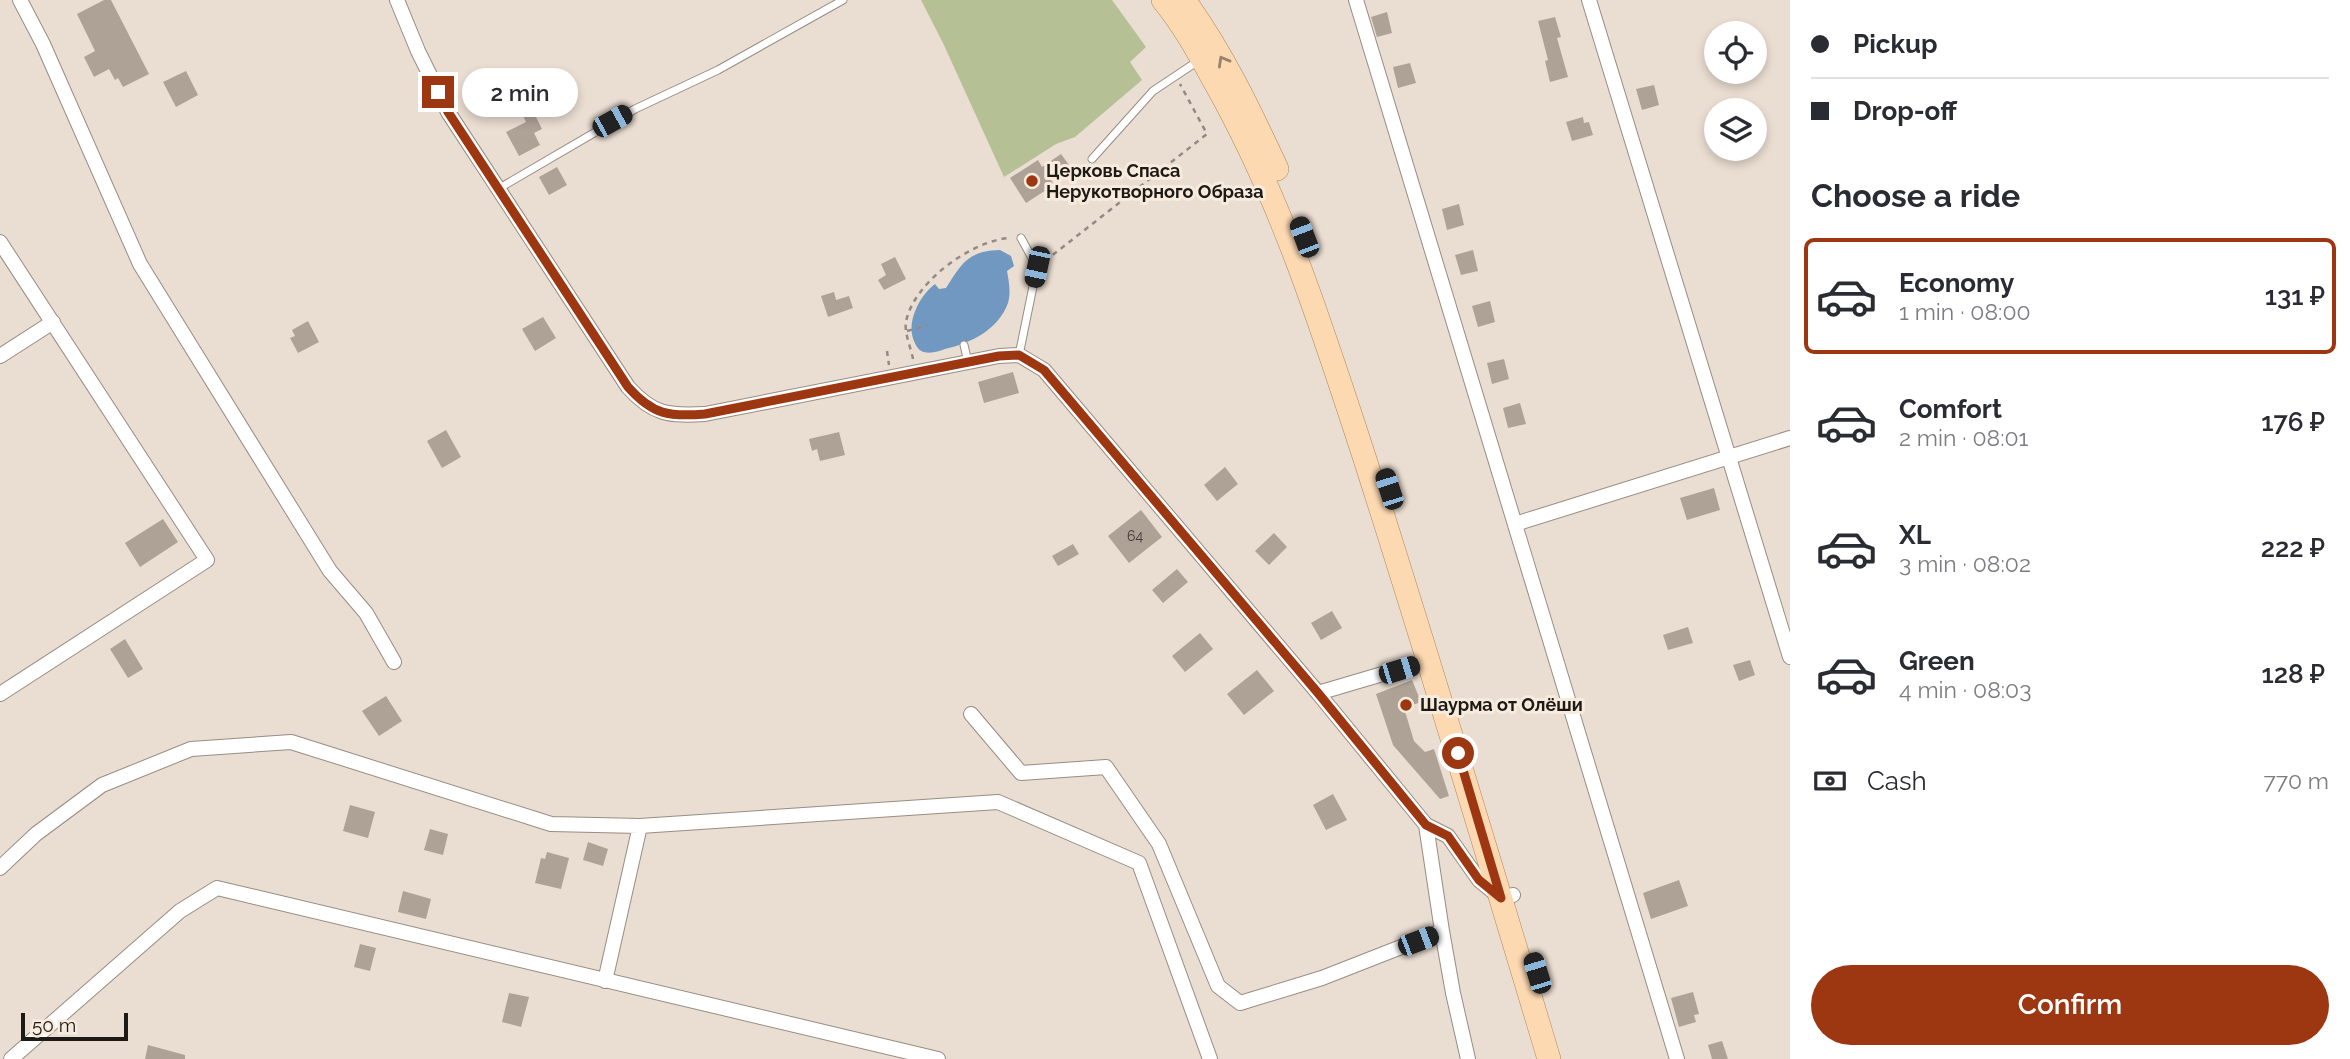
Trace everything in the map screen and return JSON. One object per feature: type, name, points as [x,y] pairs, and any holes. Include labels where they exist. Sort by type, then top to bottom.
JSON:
[{"type":"main road","points":[[1163,0],[1178,18],[1236,120],[1288,233],[1315,307],[1507,896],[1563,1059]]},
{"type":"main road","points":[[1184,0],[1217,51],[1255,121],[1286,190],[1331,310],[1444,660],[1549,1059]]},
{"type":"street","points":[[20,0],[43,44],[140,264],[330,571],[366,613],[394,662]]},
{"type":"street","points":[[397,0],[448,112],[628,387],[642,403],[658,412],[677,416],[705,414],[999,356],[1019,355],[1044,370],[1318,693],[1426,825],[1448,836],[1479,880],[1507,896]]},
{"type":"street","points":[[1356,0],[1677,1059]]},
{"type":"street","points":[[1589,0],[1790,657]]},
{"type":"street","points":[[0,242],[207,560],[0,694]]},
{"type":"street","points":[[0,356],[53,322]]},
{"type":"street","points":[[1516,524],[1790,438]]},
{"type":"street","points":[[1318,693],[1430,660]]},
{"type":"street","points":[[971,714],[1021,773],[1106,767],[1159,844],[1218,986],[1240,1003],[1322,978],[1442,931]]},
{"type":"street","points":[[0,868],[36,834],[102,785],[191,749],[291,742],[551,824],[640,826],[998,802],[1139,863],[1210,1059]]},
{"type":"street","points":[[1426,825],[1442,931],[1468,1059]]},
{"type":"street","points":[[605,981],[640,826]]},
{"type":"street","points":[[11,1059],[180,911],[217,888],[938,1059]]},
{"type":"lane","points":[[498,189],[635,109],[718,70],[842,0]]},
{"type":"lane","points":[[1092,159],[1153,91],[1202,58]]},
{"type":"lane","points":[[1019,355],[1037,267],[1021,238]]},
{"type":"lane","points":[[964,345],[968,362]]},
{"type":"path","points":[[1037,267],[1207,134],[1176,76]]},
{"type":"path","points":[[916,372],[905,323],[916,295],[953,260],[1000,239],[1021,238]]},
{"type":"path","points":[[907,331],[928,325]]},
{"type":"green space","points":[[921,0],[1112,0],[1146,47],[1130,62],[1142,80],[1075,137],[1056,144],[1004,177]]},
{"type":"water","points":[[1000,250],[1011,256],[1014,266],[1007,271],[1009,299],[998,321],[982,334],[964,343],[935,352],[921,351],[914,341],[912,326],[924,295],[935,284],[939,289],[946,288],[962,265],[973,256]]},
{"type":"building","points":[[104,0],[111,0],[149,74],[123,87],[109,69],[94,77],[84,57],[95,51],[77,14]]},
{"type":"building","points":[[1387,12],[1392,33],[1377,37],[1371,17]]},
{"type":"building","points":[[1555,17],[1561,37],[1557,38],[1568,77],[1550,82],[1545,61],[1548,60],[1538,21]]},
{"type":"building","points":[[1410,63],[1416,83],[1398,88],[1393,67]]},
{"type":"building","points":[[186,71],[198,95],[176,107],[163,82]]},
{"type":"building","points":[[1654,85],[1659,105],[1642,110],[1636,89]]},
{"type":"building","points":[[531,107],[542,129],[534,133],[540,145],[519,156],[506,132],[526,122],[521,112]]},
{"type":"building","points":[[1583,117],[1584,123],[1589,122],[1593,135],[1572,141],[1566,122]]},
{"type":"building","name":"Церковь Спаса Нерукотворного Образа","points":[[1061,154],[1069,165],[1050,178],[1054,185],[1026,203],[1010,178],[1038,160],[1042,167]]},
{"type":"building","points":[[557,167],[567,185],[549,195],[539,177]]},
{"type":"building","points":[[1459,204],[1464,225],[1447,230],[1442,209]]},
{"type":"building","points":[[1473,250],[1478,271],[1461,275],[1455,255]]},
{"type":"building","points":[[895,257],[906,279],[884,290],[878,280],[886,275],[881,264]]},
{"type":"building","points":[[834,292],[836,300],[849,296],[853,308],[828,317],[821,296]]},
{"type":"building","points":[[1490,301],[1495,322],[1478,327],[1472,306]]},
{"type":"building","points":[[543,317],[556,338],[535,351],[522,329]]},
{"type":"building","points":[[308,321],[319,342],[298,353],[290,338],[295,336],[292,330]]},
{"type":"building","points":[[1504,359],[1509,379],[1492,384],[1487,363]]},
{"type":"building","points":[[1013,372],[1019,393],[984,403],[978,382]]},
{"type":"building","points":[[1520,403],[1526,424],[1508,428],[1503,408]]},
{"type":"building","points":[[446,430],[461,457],[442,468],[427,441]]},
{"type":"building","points":[[839,432],[845,455],[820,461],[817,449],[812,451],[809,439]]},
{"type":"building","points":[[1225,467],[1238,484],[1217,501],[1204,485]]},
{"type":"building","points":[[1714,488],[1720,510],[1687,520],[1680,498]]},
{"type":"building","points":[[1141,510],[1162,537],[1129,563],[1108,536]]},
{"type":"building","points":[[163,519],[178,542],[140,567],[125,543]]},
{"type":"building","points":[[1274,533],[1287,547],[1269,565],[1255,551]]},
{"type":"building","points":[[1073,544],[1079,554],[1058,566],[1052,556]]},
{"type":"building","points":[[1177,569],[1188,582],[1163,603],[1152,590]]},
{"type":"building","points":[[1332,611],[1342,628],[1321,640],[1311,623]]},
{"type":"building","points":[[1688,627],[1693,643],[1668,650],[1663,635]]},
{"type":"building","points":[[1200,633],[1213,649],[1185,672],[1172,656]]},
{"type":"building","points":[[125,639],[143,669],[128,678],[110,649]]},
{"type":"building","points":[[1750,660],[1755,675],[1739,681],[1733,665]]},
{"type":"building","points":[[1257,670],[1274,691],[1244,715],[1227,694]]},
{"type":"building","points":[[1412,680],[1421,702],[1404,708],[1414,741],[1425,752],[1434,749],[1449,796],[1440,799],[1393,745],[1376,694]]},
{"type":"building","points":[[386,696],[402,721],[379,736],[362,711]]},
{"type":"building","points":[[1333,794],[1347,820],[1326,830],[1313,805]]},
{"type":"building","points":[[350,805],[375,812],[368,838],[343,831]]},
{"type":"building","points":[[430,829],[448,834],[443,855],[424,850]]},
{"type":"building","points":[[588,842],[608,849],[603,866],[583,860]]},
{"type":"building","points":[[547,852],[569,858],[561,889],[535,883],[541,858],[545,859]]},
{"type":"building","points":[[1679,880],[1688,906],[1651,919],[1643,893]]},
{"type":"building","points":[[403,891],[431,899],[426,919],[398,912]]},
{"type":"building","points":[[360,944],[376,948],[370,971],[354,967]]},
{"type":"building","points":[[1693,992],[1699,1014],[1694,1015],[1696,1022],[1679,1027],[1671,998]]},
{"type":"building","points":[[509,993],[529,997],[521,1027],[502,1022]]},
{"type":"building","points":[[1722,1041],[1728,1059],[1712,1059],[1708,1045]]},
{"type":"building","points":[[148,1045],[185,1055],[185,1059],[145,1059]]},
{"type":"place","name":"Церковь Спаса Нерукотворного Образа","points":[[1032,181]]},
{"type":"place","name":"Шаурма от Олёши","points":[[1406,705]]},
{"type":"route","points":[[438,92],[448,112],[628,387],[642,403],[658,412],[677,416],[705,414],[999,356],[1019,355],[1044,370],[1318,693],[1426,825],[1448,836],[1479,880],[1501,898],[1458,753]]}]
